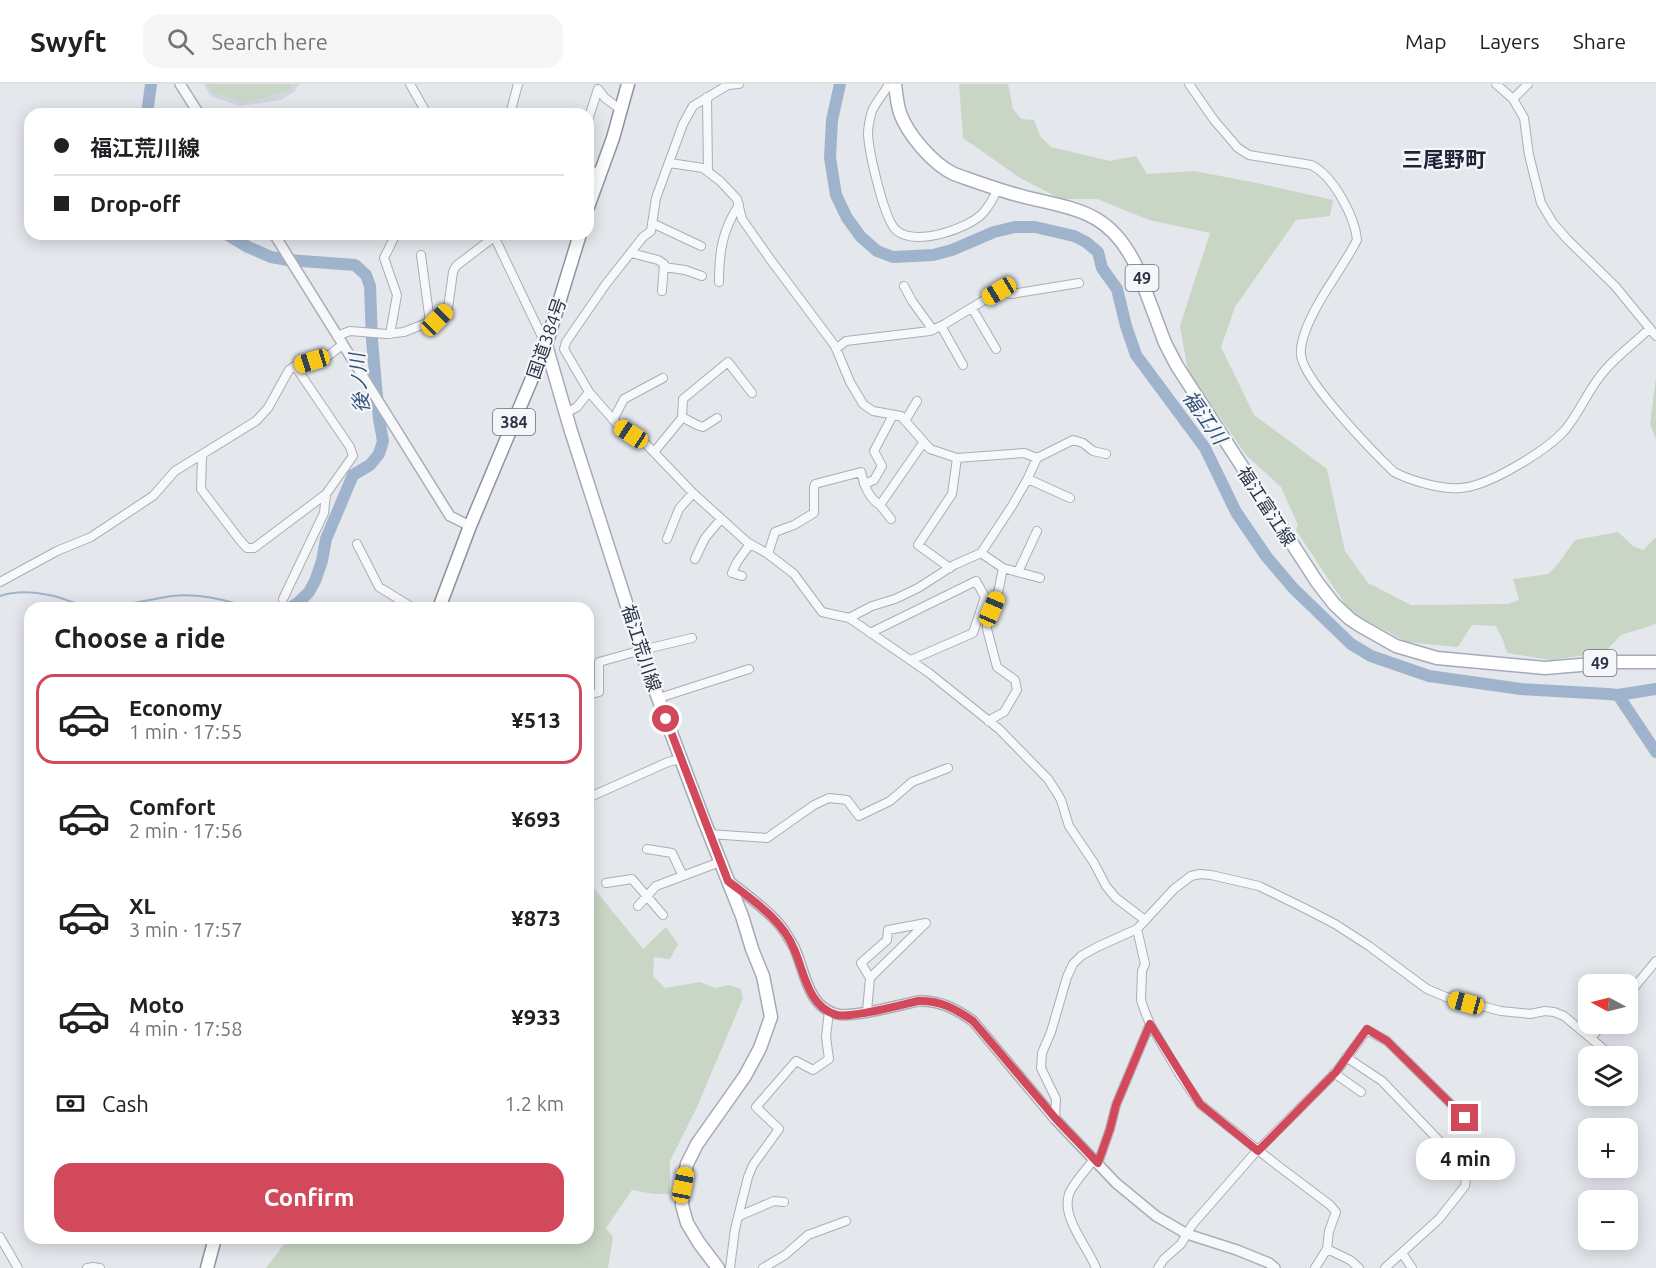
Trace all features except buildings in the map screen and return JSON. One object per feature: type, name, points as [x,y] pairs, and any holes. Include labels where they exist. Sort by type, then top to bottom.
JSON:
[{"type":"main road","points":[[594,172],[613,138],[628,84]]},
{"type":"main road","name":"福江富江線","points":[[895,84],[899,112],[903,120],[929,154],[946,170],[997,189],[1065,206],[1089,215],[1110,230],[1126,248],[1137,268],[1165,343],[1177,366],[1317,582],[1334,604],[1350,619],[1396,646],[1437,658],[1545,668],[1616,662],[1656,662]]},
{"type":"main road","name":"国道384号","points":[[441,602],[470,526],[546,345],[578,240]]},
{"type":"main road","name":"福江荒川線","points":[[546,345],[642,650],[763,976],[771,1017],[760,1048],[745,1076],[697,1143],[687,1164],[682,1205],[687,1223],[718,1268]]},
{"type":"main road","points":[[207,1268],[213,1244]]},
{"type":"street","points":[[180,84],[195,108]]},
{"type":"street","points":[[410,84],[424,108]]},
{"type":"street","points":[[512,108],[518,84]]},
{"type":"street","points":[[739,84],[728,85],[693,106],[683,124],[656,198],[651,231],[600,294],[566,342],[564,349],[589,392],[613,420],[646,444],[693,493],[750,544],[768,554],[794,574],[822,612],[849,618],[930,673],[1021,751],[1048,779],[1061,800],[1069,826],[1089,855],[1106,886],[1116,898],[1145,920]]},
{"type":"street","points":[[889,84],[872,111],[868,132],[878,186],[893,227],[899,233],[924,237],[959,229],[982,214],[997,189]]},
{"type":"street","points":[[1189,84],[1214,120],[1238,148],[1249,156],[1317,167],[1325,174],[1351,216],[1357,240],[1305,332],[1301,355],[1315,384],[1395,472],[1403,477],[1459,489],[1473,486],[1522,462],[1564,431],[1606,368],[1650,328]]},
{"type":"street","points":[[1496,84],[1513,99],[1524,118],[1529,155],[1541,203],[1553,223],[1615,286],[1656,336]]},
{"type":"street","points":[[1513,99],[1528,84]]},
{"type":"street","points":[[592,108],[598,89],[605,98],[621,110]]},
{"type":"street","points":[[706,98],[708,172]]},
{"type":"street","points":[[670,163],[703,168],[720,181],[737,199],[742,219],[836,349],[850,382],[863,404],[873,411],[901,416],[930,449],[957,458],[1024,453],[1038,458]]},
{"type":"street","points":[[719,282],[722,240],[729,220],[738,205]]},
{"type":"street","points":[[652,223],[701,246]]},
{"type":"street","points":[[278,240],[450,516],[470,526]]},
{"type":"street","points":[[390,334],[397,295],[384,258],[393,240]]},
{"type":"street","points":[[0,582],[57,551],[91,537],[153,496],[176,471],[256,421],[268,408],[289,370],[328,356],[350,331],[390,334],[405,332],[437,320],[448,308],[453,272],[456,266],[489,240]]},
{"type":"street","points":[[497,240],[546,345]]},
{"type":"street","points":[[631,253],[658,260],[664,264],[662,291]]},
{"type":"street","points":[[421,255],[430,322]]},
{"type":"street","points":[[664,267],[685,270],[702,276]]},
{"type":"street","points":[[836,349],[846,342],[937,328],[999,291],[1011,294],[1079,283]]},
{"type":"street","points":[[904,286],[912,301],[937,328],[963,365]]},
{"type":"street","points":[[972,308],[996,349]]},
{"type":"street","points":[[654,452],[682,417],[683,399],[728,362],[752,393]]},
{"type":"street","points":[[202,456],[201,489],[247,548],[254,548],[326,494],[353,456],[350,447],[295,366]]},
{"type":"street","points":[[613,420],[624,399],[663,378]]},
{"type":"street","points":[[566,412],[577,407],[589,392]]},
{"type":"street","points":[[905,421],[917,401]]},
{"type":"street","points":[[864,484],[874,480],[882,466],[874,451],[893,415]]},
{"type":"street","points":[[682,417],[703,427],[717,418]]},
{"type":"street","points":[[849,618],[872,606],[895,599],[918,588],[950,568],[981,553],[1012,506],[1038,458],[1073,441],[1083,443],[1093,451],[1106,454]]},
{"type":"street","points":[[880,505],[923,443]]},
{"type":"street","points":[[950,568],[918,545],[952,494],[957,458]]},
{"type":"street","points":[[768,554],[775,532],[794,525],[814,513],[815,484],[861,472],[864,484],[875,502],[891,519]]},
{"type":"street","points":[[1028,479],[1070,498]]},
{"type":"street","points":[[667,539],[679,509],[693,493]]},
{"type":"street","points":[[283,599],[324,513],[326,494]]},
{"type":"street","points":[[695,559],[705,538],[721,519]]},
{"type":"street","points":[[1018,572],[1037,531]]},
{"type":"street","points":[[357,544],[379,587],[403,602]]},
{"type":"street","points":[[742,576],[732,573],[750,544]]},
{"type":"street","points":[[981,553],[1003,568],[1040,578]]},
{"type":"street","points":[[988,721],[1004,712],[1017,690],[1016,680],[997,667],[987,629],[987,620],[997,598],[1003,568]]},
{"type":"street","points":[[870,633],[976,581],[985,597],[973,633],[911,660]]},
{"type":"street","points":[[594,693],[599,692],[599,662],[692,638]]},
{"type":"street","points":[[659,698],[749,669]]},
{"type":"street","points":[[594,795],[668,762],[681,759]]},
{"type":"street","points":[[709,834],[767,838],[814,805],[829,798],[847,800],[859,816],[890,801],[912,782],[948,768]]},
{"type":"street","points":[[647,849],[672,853],[683,876]]},
{"type":"street","points":[[638,906],[656,886],[720,862]]},
{"type":"street","points":[[1056,1119],[1056,1099],[1041,1068],[1042,1053],[1073,964],[1081,956],[1097,947],[1137,929],[1174,889],[1191,876],[1200,874],[1259,886],[1335,924],[1427,989],[1446,997],[1501,1011],[1530,1014],[1554,1012],[1564,1016],[1600,1046]]},
{"type":"street","points":[[606,883],[633,879],[663,915]]},
{"type":"street","points":[[728,881],[780,925],[794,947],[809,988],[819,1004],[829,1011],[846,1016],[928,1000],[959,1011],[973,1021],[1056,1119],[1116,1183],[1156,1216],[1187,1234],[1237,1250],[1269,1263],[1275,1268]]},
{"type":"street","points":[[867,1011],[870,978],[861,963],[887,940],[888,930],[926,923],[870,978]]},
{"type":"street","points":[[1137,929],[1145,964],[1142,971],[1141,1000],[1150,1024],[1200,1104],[1336,1212],[1329,1231],[1327,1250],[1315,1268]]},
{"type":"street","points":[[1638,982],[1656,960]]},
{"type":"street","points":[[730,1268],[748,1177],[753,1165],[779,1129],[756,1107],[796,1061],[813,1070],[829,1059],[826,1037],[829,1011]]},
{"type":"street","points":[[1096,1268],[1075,1230],[1067,1204],[1070,1192],[1096,1161],[1110,1129],[1116,1105],[1150,1024]]},
{"type":"street","points":[[1158,1268],[1164,1259],[1181,1244],[1192,1225],[1258,1151],[1334,1073],[1367,1029],[1387,1041],[1465,1118]]},
{"type":"street","points":[[1591,1038],[1594,1034]]},
{"type":"street","points":[[1346,1057],[1382,1081],[1467,1170],[1465,1186],[1439,1219],[1385,1268]]},
{"type":"street","points":[[1334,1073],[1361,1092]]},
{"type":"street","points":[[739,1215],[774,1201],[784,1202]]},
{"type":"street","points":[[763,1268],[785,1255],[808,1235],[846,1221]]},
{"type":"street","points":[[0,1237],[18,1268]]},
{"type":"street","points":[[1327,1250],[1350,1260],[1359,1268]]},
{"type":"street","points":[[1402,1253],[1412,1268]]},
{"type":"street","points":[[87,1268],[99,1268]]},
{"type":"shaded area","points":[[204,84],[299,84],[294,92],[281,100],[240,106],[210,96]]},
{"type":"green space","points":[[208,84],[289,84],[291,89],[263,98],[241,101],[212,93]]},
{"type":"green space","points":[[959,84],[1008,84],[1013,109],[1021,119],[1034,120],[1040,136],[1051,147],[1110,161],[1136,156],[1147,174],[1194,171],[1333,200],[1330,216],[1296,220],[1235,307],[1221,347],[1254,415],[1327,469],[1345,551],[1368,583],[1411,605],[1508,604],[1519,600],[1513,579],[1548,574],[1575,540],[1618,532],[1633,546],[1643,550],[1656,537],[1656,624],[1621,635],[1605,652],[1552,660],[1507,653],[1496,626],[1472,625],[1458,647],[1407,642],[1350,612],[1296,530],[1298,525],[1281,487],[1246,455],[1188,371],[1180,326],[1210,233],[1149,220],[1097,199],[1061,199],[1020,178],[963,138]]},
{"type":"green space","points":[[1656,377],[1656,440],[1650,424]]},
{"type":"green space","points":[[594,888],[643,949],[666,927],[678,944],[670,959],[654,957],[653,976],[665,988],[700,982],[715,988],[729,985],[741,989],[743,998],[697,1107],[670,1161],[670,1194],[632,1190],[606,1228],[613,1237],[608,1268],[266,1268],[284,1244],[594,1244]]},
{"type":"waterway","name":"後ノ川","points":[[148,108],[151,84]]},
{"type":"waterway","name":"福江川","points":[[840,84],[832,120],[830,158],[836,195],[847,218],[861,237],[877,251],[893,257],[933,255],[952,250],[994,232],[1015,227],[1035,227],[1074,236],[1086,242],[1098,252],[1102,268],[1117,289],[1136,355],[1205,448],[1236,512],[1266,556],[1293,588],[1351,644],[1371,656],[1429,676],[1521,689],[1618,695],[1656,689]]},
{"type":"waterway","name":"後ノ川","points":[[236,240],[271,257],[355,265],[366,275],[370,286],[372,340],[383,441],[379,454],[370,465],[353,475],[326,539],[315,581],[309,592],[299,602]]},
{"type":"waterway","points":[[0,596],[20,592],[34,593],[74,602]]},
{"type":"waterway","points":[[139,602],[190,595],[230,602]]},
{"type":"waterway","name":"福江川","points":[[1618,695],[1656,752]]},
{"type":"district","name":"三尾野町","points":[[1444,159]]},
{"type":"route","points":[[666,719],[728,881],[780,925],[794,947],[809,988],[819,1004],[829,1011],[846,1016],[928,1000],[959,1011],[973,1021],[1056,1119],[1098,1163],[1116,1105],[1150,1024],[1200,1104],[1258,1151],[1336,1072],[1367,1029],[1387,1041],[1465,1118]]}]
